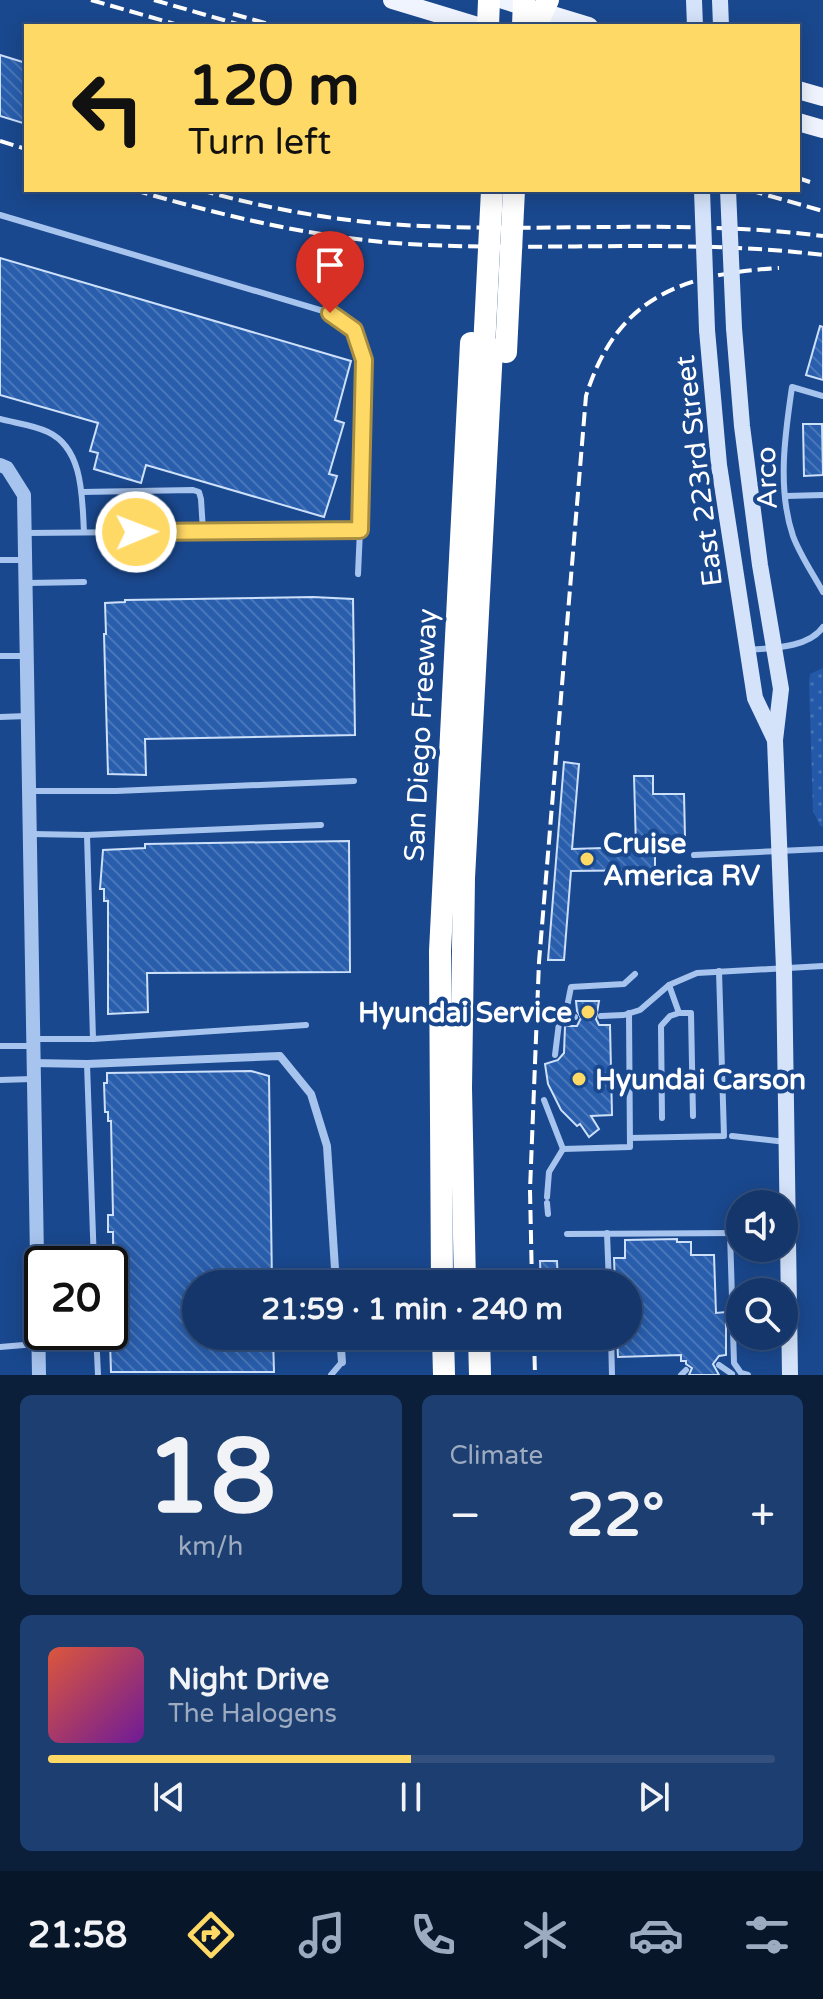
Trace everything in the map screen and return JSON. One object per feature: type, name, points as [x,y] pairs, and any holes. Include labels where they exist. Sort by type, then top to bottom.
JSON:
[{"type":"highway","points":[[488,24],[489,0]]},
{"type":"highway","points":[[501,24],[502,0]]},
{"type":"highway","points":[[511,24],[512,0]]},
{"type":"highway","points":[[523,24],[524,0]]},
{"type":"highway","points":[[537,24],[548,0]]},
{"type":"highway","name":"San Diego Freeway","points":[[478,1270],[478,927],[488,348],[479,192]]},
{"type":"highway","points":[[465,1270],[461,1088],[464,878],[488,348],[492,192]]},
{"type":"highway","points":[[456,1270],[453,1051],[456,894],[488,348],[502,192]]},
{"type":"highway","name":"San Diego Freeway","points":[[442,1270],[440,951],[488,348],[514,192]]},
{"type":"highway","points":[[443,1350],[444,1375]]},
{"type":"highway","points":[[457,1350],[458,1375]]},
{"type":"highway","points":[[465,1350],[466,1375]]},
{"type":"highway","points":[[479,1350],[480,1375]]},
{"type":"main road","points":[[392,0],[471,24]]},
{"type":"main road","points":[[502,0],[582,24]]},
{"type":"main road","points":[[694,0],[695,24]]},
{"type":"main road","points":[[720,0],[721,24]]},
{"type":"main road","points":[[800,91],[823,97]]},
{"type":"main road","points":[[800,123],[823,129]]},
{"type":"main road","name":"East 223rd Street","points":[[702,192],[707,330],[719,465],[755,698],[775,740]]},
{"type":"main road","name":"East 223rd Street","points":[[728,192],[742,426],[781,689],[775,740],[784,969],[786,1190]]},
{"type":"main road","name":"East 223rd Street","points":[[787,1262],[790,1375]]},
{"type":"street","points":[[4,467],[24,495],[36,1246]]},
{"type":"street","points":[[32,1063],[87,1064],[280,1056],[311,1094],[327,1146],[335,1270]]},
{"type":"street","points":[[38,1350],[39,1375]]},
{"type":"street","points":[[341,1350],[342,1362]]},
{"type":"lane","points":[[0,215],[330,313],[354,330],[364,360],[358,574]]},
{"type":"lane","name":"Arco","points":[[823,396],[792,387],[786,426],[786,496],[794,538],[823,592]]},
{"type":"lane","points":[[0,419],[48,432],[62,441],[81,480],[84,532]]},
{"type":"lane","points":[[82,492],[193,490],[199,492],[201,499],[203,531]]},
{"type":"lane","points":[[786,496],[823,495]]},
{"type":"lane","points":[[25,533],[360,530]]},
{"type":"lane","points":[[0,560],[25,560]]},
{"type":"lane","points":[[25,583],[84,582]]},
{"type":"lane","points":[[748,650],[803,641],[817,635],[823,627]]},
{"type":"lane","points":[[0,656],[26,656]]},
{"type":"lane","points":[[0,717],[27,716]]},
{"type":"lane","points":[[29,791],[116,791],[354,781]]},
{"type":"lane","points":[[29,834],[87,835],[321,825]]},
{"type":"lane","points":[[87,835],[93,1039]]},
{"type":"lane","points":[[694,855],[823,849]]},
{"type":"lane","points":[[601,1016],[640,1010],[669,985],[697,973],[823,966]]},
{"type":"lane","points":[[719,971],[728,1136]]},
{"type":"lane","points":[[555,1055],[559,1023],[565,1017],[571,987],[624,984],[635,974]]},
{"type":"lane","points":[[669,985],[679,1013]]},
{"type":"lane","points":[[563,1149],[630,1147],[629,1013]]},
{"type":"lane","points":[[662,1118],[661,1026],[670,1016],[679,1013],[691,1013],[693,1116]]},
{"type":"lane","points":[[565,1017],[575,1017]]},
{"type":"lane","points":[[0,1046],[306,1025]]},
{"type":"lane","points":[[87,1064],[93,1246]]},
{"type":"lane","points":[[0,1080],[32,1079]]},
{"type":"lane","points":[[544,1100],[563,1149]]},
{"type":"lane","points":[[630,1138],[728,1136],[786,1142]]},
{"type":"lane","points":[[548,1214],[549,1172],[563,1149]]},
{"type":"lane","points":[[607,1233],[608,1270]]},
{"type":"lane","points":[[567,1234],[726,1233]]},
{"type":"lane","points":[[731,1262],[734,1363],[744,1374]]},
{"type":"lane","points":[[0,1347],[24,1345]]},
{"type":"lane","points":[[97,1350],[98,1375]]},
{"type":"lane","points":[[611,1350],[612,1375]]},
{"type":"lane","points":[[331,1375],[342,1362]]},
{"type":"lane","points":[[719,1365],[731,1374],[744,1374]]},
{"type":"shaded area","points":[[823,668],[823,827],[813,811],[809,682],[810,674]]},
{"type":"building","points":[[0,55],[24,62],[24,123],[0,116]]},
{"type":"building","points":[[0,258],[351,361],[335,420],[344,423],[329,474],[337,476],[324,517],[146,465],[141,483],[94,469],[98,453],[90,451],[98,423],[0,395]]},
{"type":"building","points":[[820,326],[823,327],[823,380],[806,375]]},
{"type":"building","points":[[803,424],[822,424],[823,475],[804,476]]},
{"type":"building","points":[[353,599],[355,735],[145,739],[146,775],[108,774],[105,603],[125,600]]},
{"type":"building","points":[[564,762],[579,764],[572,849],[636,847],[634,776],[653,776],[653,794],[684,794],[685,837],[655,838],[655,870],[571,871],[564,960],[548,960]]},
{"type":"building","points":[[349,841],[350,972],[147,973],[148,1012],[108,1014],[108,901],[104,901],[104,889],[100,889],[103,850],[145,848],[145,844]]},
{"type":"building","name":"Hyundai Carson","points":[[576,1001],[599,1001],[596,1019],[599,1025],[610,1025],[612,1115],[591,1116],[599,1129],[589,1137],[580,1124],[577,1126],[561,1110],[548,1084],[545,1064],[558,1060],[564,1053],[565,1026],[577,1026],[581,1018]]},
{"type":"building","points":[[251,1071],[269,1076],[272,1270],[182,1270],[182,1350],[273,1350],[274,1372],[111,1372],[110,1350],[128,1350],[128,1246],[113,1246],[113,1232],[108,1232],[108,1215],[113,1215],[111,1121],[108,1121],[108,1112],[105,1112],[104,1083],[107,1083],[107,1073]]},
{"type":"building","points":[[677,1239],[677,1242],[691,1242],[691,1255],[714,1255],[716,1313],[726,1312],[726,1355],[719,1356],[713,1364],[719,1375],[689,1375],[692,1368],[686,1361],[681,1361],[681,1355],[618,1357],[618,1350],[642,1350],[642,1270],[614,1270],[614,1258],[625,1258],[625,1240]]},
{"type":"building","points":[[540,1261],[557,1261],[557,1270],[540,1270]]},
{"type":"railway","points":[[91,0],[175,24]]},
{"type":"railway","points":[[154,0],[237,24]]},
{"type":"railway","points":[[233,14],[269,24]]},
{"type":"railway","points":[[0,141],[24,148]]},
{"type":"railway","points":[[800,179],[810,182]]},
{"type":"railway","points":[[141,192],[270,224],[373,241],[512,247],[720,247],[823,255]]},
{"type":"railway","points":[[208,192],[255,204],[366,222],[472,227],[723,228],[823,236]]},
{"type":"railway","points":[[756,192],[823,211]]},
{"type":"railway","points":[[532,1270],[530,1190],[539,962],[586,396],[599,362],[616,335],[635,313],[658,297],[713,276],[779,268]]},
{"type":"railway","points":[[534,1350],[535,1375]]},
{"type":"place","name":"Cruise America RV","points":[[587,859]]},
{"type":"place","name":"Hyundai Service","points":[[588,1012]]},
{"type":"place","name":"Hyundai Carson","points":[[579,1079]]},
{"type":"route","points":[[136,532],[360,530],[364,360],[354,330],[330,313]]}]
